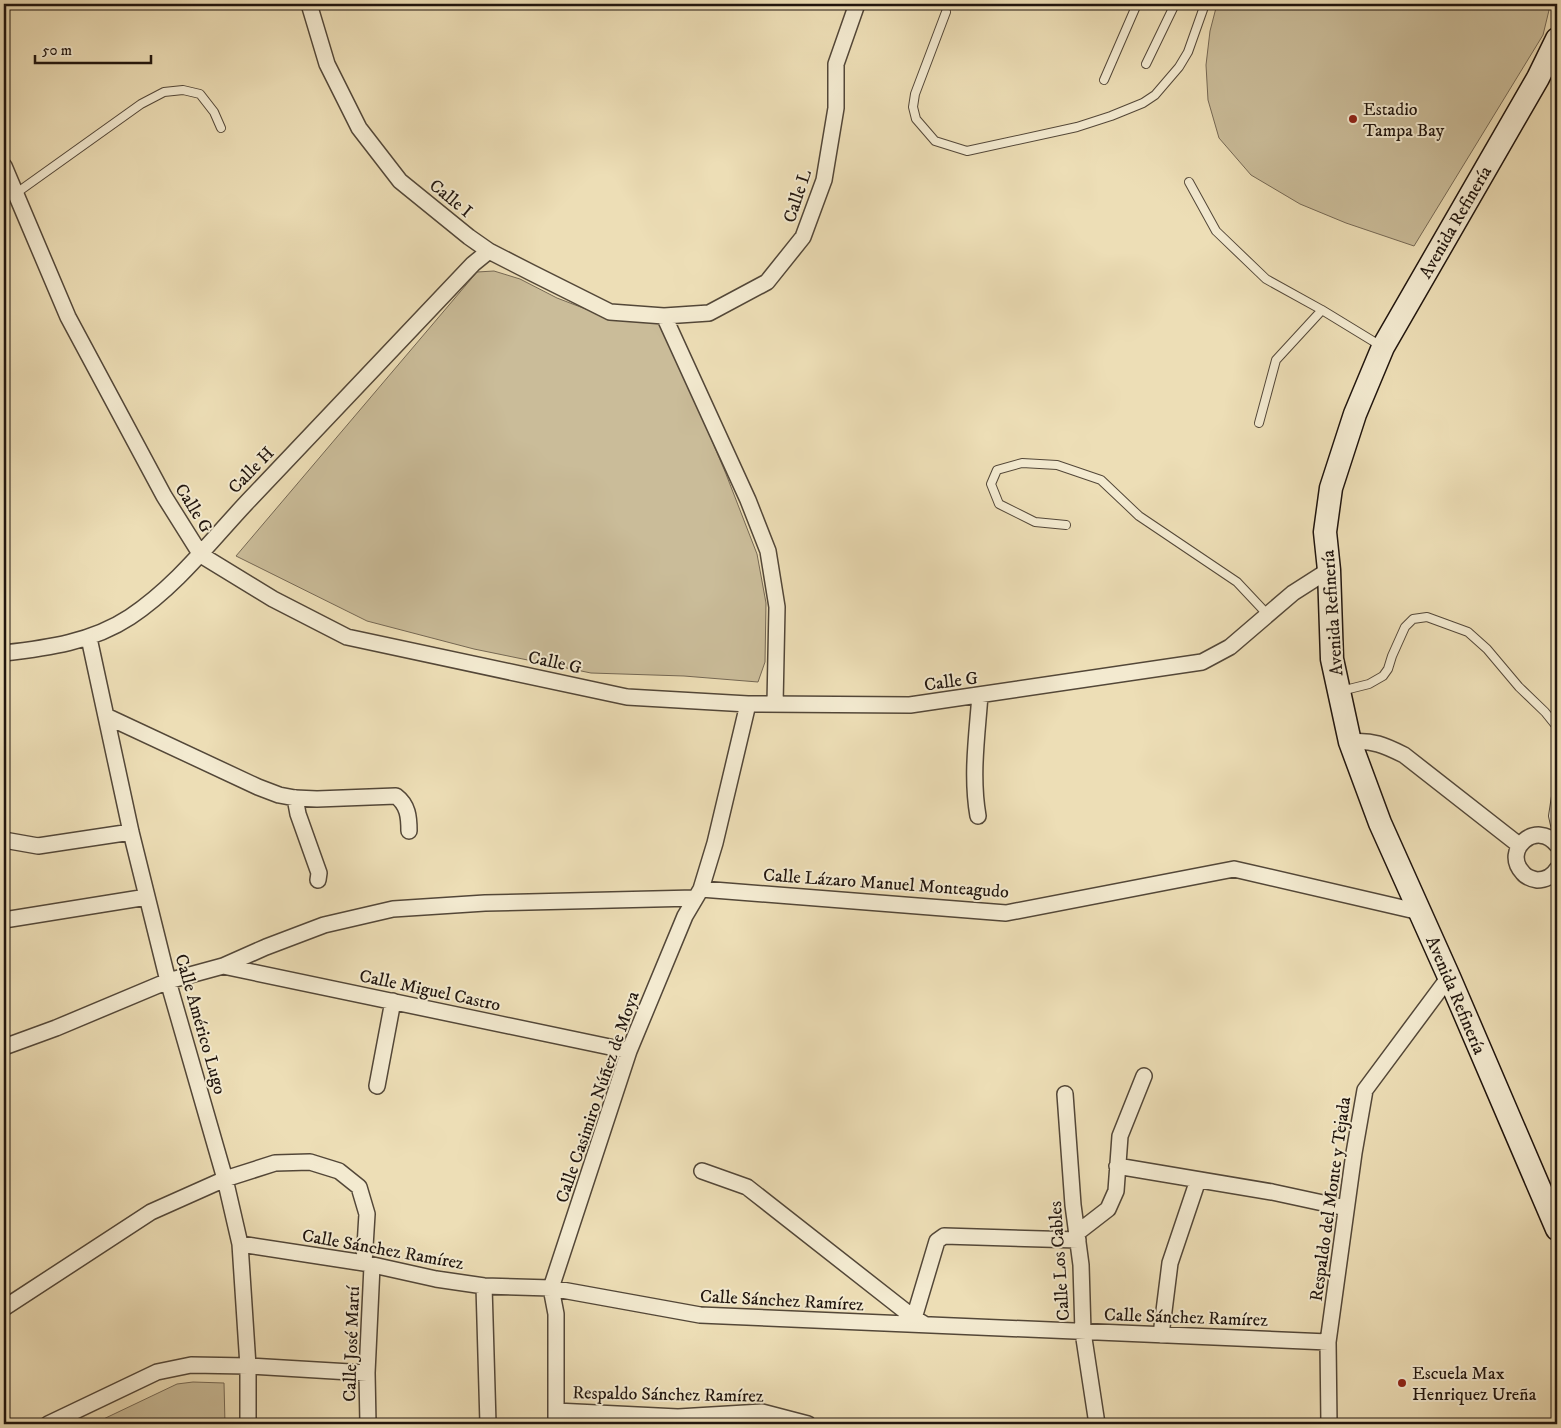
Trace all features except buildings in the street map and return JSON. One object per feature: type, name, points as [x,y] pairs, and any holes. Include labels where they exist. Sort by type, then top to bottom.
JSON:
[{"type":"main road","name":"Avenida Refinería","points":[[1556,1221],[1380,823],[1350,742],[1332,658],[1326,532],[1331,488],[1355,414],[1383,347],[1538,78],[1557,39]]},
{"type":"street","name":"Calle I","points":[[309,4],[327,64],[359,128],[400,181],[489,251],[610,312],[664,316]]},
{"type":"street","name":"Calle L","points":[[664,316],[710,313],[767,282],[803,237],[824,180],[836,108],[836,64],[858,4]]},
{"type":"street","name":"Calle G","points":[[4,166],[68,317],[164,496],[201,555],[273,599],[347,637],[627,697],[748,704],[910,705],[1202,662],[1230,647],[1293,593],[1329,570]]},
{"type":"street","name":"Calle H","points":[[4,653],[48,648],[89,638],[130,618],[180,576],[201,555],[252,497],[473,264],[489,251]]},
{"type":"street","points":[[664,316],[748,500],[768,551],[777,607],[775,704]]},
{"type":"street","name":"Calle Américo Lugo","points":[[89,638],[131,832],[168,981],[225,1179],[240,1244],[248,1366],[248,1424]]},
{"type":"street","points":[[978,816],[974,793],[974,772],[980,695]]},
{"type":"street","name":"Calle Casimiro Núñez de Moya","points":[[556,1418],[556,1314],[551,1288],[629,1050],[685,916],[698,893],[715,843],[748,704]]},
{"type":"street","points":[[106,716],[279,795],[317,799],[396,796],[403,801],[409,816],[409,831]]},
{"type":"street","points":[[1350,742],[1366,741],[1385,745],[1404,756],[1519,845]]},
{"type":"street","points":[[295,798],[298,814],[319,873],[318,880]]},
{"type":"street","points":[[4,840],[38,846],[131,832]]},
{"type":"street","points":[[1556,838],[1541,834],[1528,837],[1519,845],[1516,856],[1518,867],[1525,876],[1536,880],[1547,878],[1557,871]]},
{"type":"street","name":"Calle Lázaro Manuel Monteagudo","points":[[4,1047],[56,1028],[168,981],[223,966],[324,925],[393,909],[698,893],[1006,913],[1234,869],[1420,912]]},
{"type":"street","points":[[4,920],[147,896]]},
{"type":"street","name":"Calle Miguel Castro","points":[[223,966],[629,1050]]},
{"type":"street","name":"Respaldo del Monte y Tejada","points":[[1329,1424],[1328,1342],[1354,1153],[1365,1090],[1449,977]]},
{"type":"street","points":[[377,1086],[393,1001]]},
{"type":"street","points":[[702,1171],[747,1187],[920,1322],[937,1241],[944,1236],[1077,1237],[1108,1209],[1116,1191],[1120,1136],[1144,1076]]},
{"type":"street","name":"Calle Los Cables","points":[[1065,1094],[1073,1205],[1081,1265],[1083,1332],[1097,1424]]},
{"type":"street","name":"Calle José Martí","points":[[4,1308],[151,1212],[225,1179],[275,1163],[310,1162],[339,1171],[359,1187],[367,1214],[368,1424]]},
{"type":"street","points":[[1117,1166],[1272,1192],[1346,1208]]},
{"type":"street","points":[[1162,1335],[1170,1263],[1198,1180]]},
{"type":"street","name":"Calle Sánchez Ramírez","points":[[240,1244],[368,1264],[436,1279],[484,1286],[551,1288],[700,1315],[920,1322],[1083,1332],[1328,1342]]},
{"type":"street","points":[[484,1286],[488,1424]]},
{"type":"street","points":[[48,1424],[158,1372],[191,1365],[248,1366],[367,1373]]},
{"type":"street","name":"Respaldo Sánchez Ramírez","points":[[556,1418],[678,1417],[762,1412],[808,1424]]},
{"type":"lane","points":[[1104,80],[1138,4]]},
{"type":"lane","points":[[1146,64],[1175,4]]},
{"type":"lane","points":[[946,12],[915,94],[913,107],[916,119],[935,141],[967,151],[1077,127],[1111,116],[1142,103],[1155,95],[1180,66],[1188,52],[1205,4]]},
{"type":"lane","points":[[16,194],[141,104],[164,92],[183,90],[200,94],[214,112],[221,128]]},
{"type":"lane","points":[[1189,182],[1216,231],[1266,279],[1383,347]]},
{"type":"lane","points":[[1259,423],[1276,360],[1322,310]]},
{"type":"lane","points":[[1066,525],[1035,522],[999,504],[991,484],[997,470],[1022,463],[1057,465],[1101,480],[1139,516],[1237,582],[1268,615]]},
{"type":"lane","points":[[1339,692],[1369,684],[1383,676],[1388,669],[1405,627],[1413,619],[1427,617],[1468,632],[1487,649],[1519,687],[1545,712],[1557,727]]},
{"type":"lane","points":[[1556,838],[1553,816],[1557,790]]},
{"type":"shaded area","name":"Estadio Tampa Bay","points":[[1217,4],[1548,4],[1550,6],[1543,35],[1414,246],[1346,223],[1300,204],[1251,175],[1219,138],[1208,100],[1206,65],[1210,31]]},
{"type":"shaded area","points":[[494,271],[520,279],[557,298],[604,316],[661,320],[726,474],[757,554],[766,603],[765,662],[758,682],[684,676],[591,673],[474,649],[367,621],[236,556],[477,272]]},
{"type":"shaded area","points":[[193,1382],[224,1383],[225,1424],[93,1424],[177,1384]]},
{"type":"place","name":"Estadio Tampa Bay","points":[[1353,119]]},
{"type":"place","name":"Escuela Max Henriquez Ureña","points":[[1402,1383]]}]
